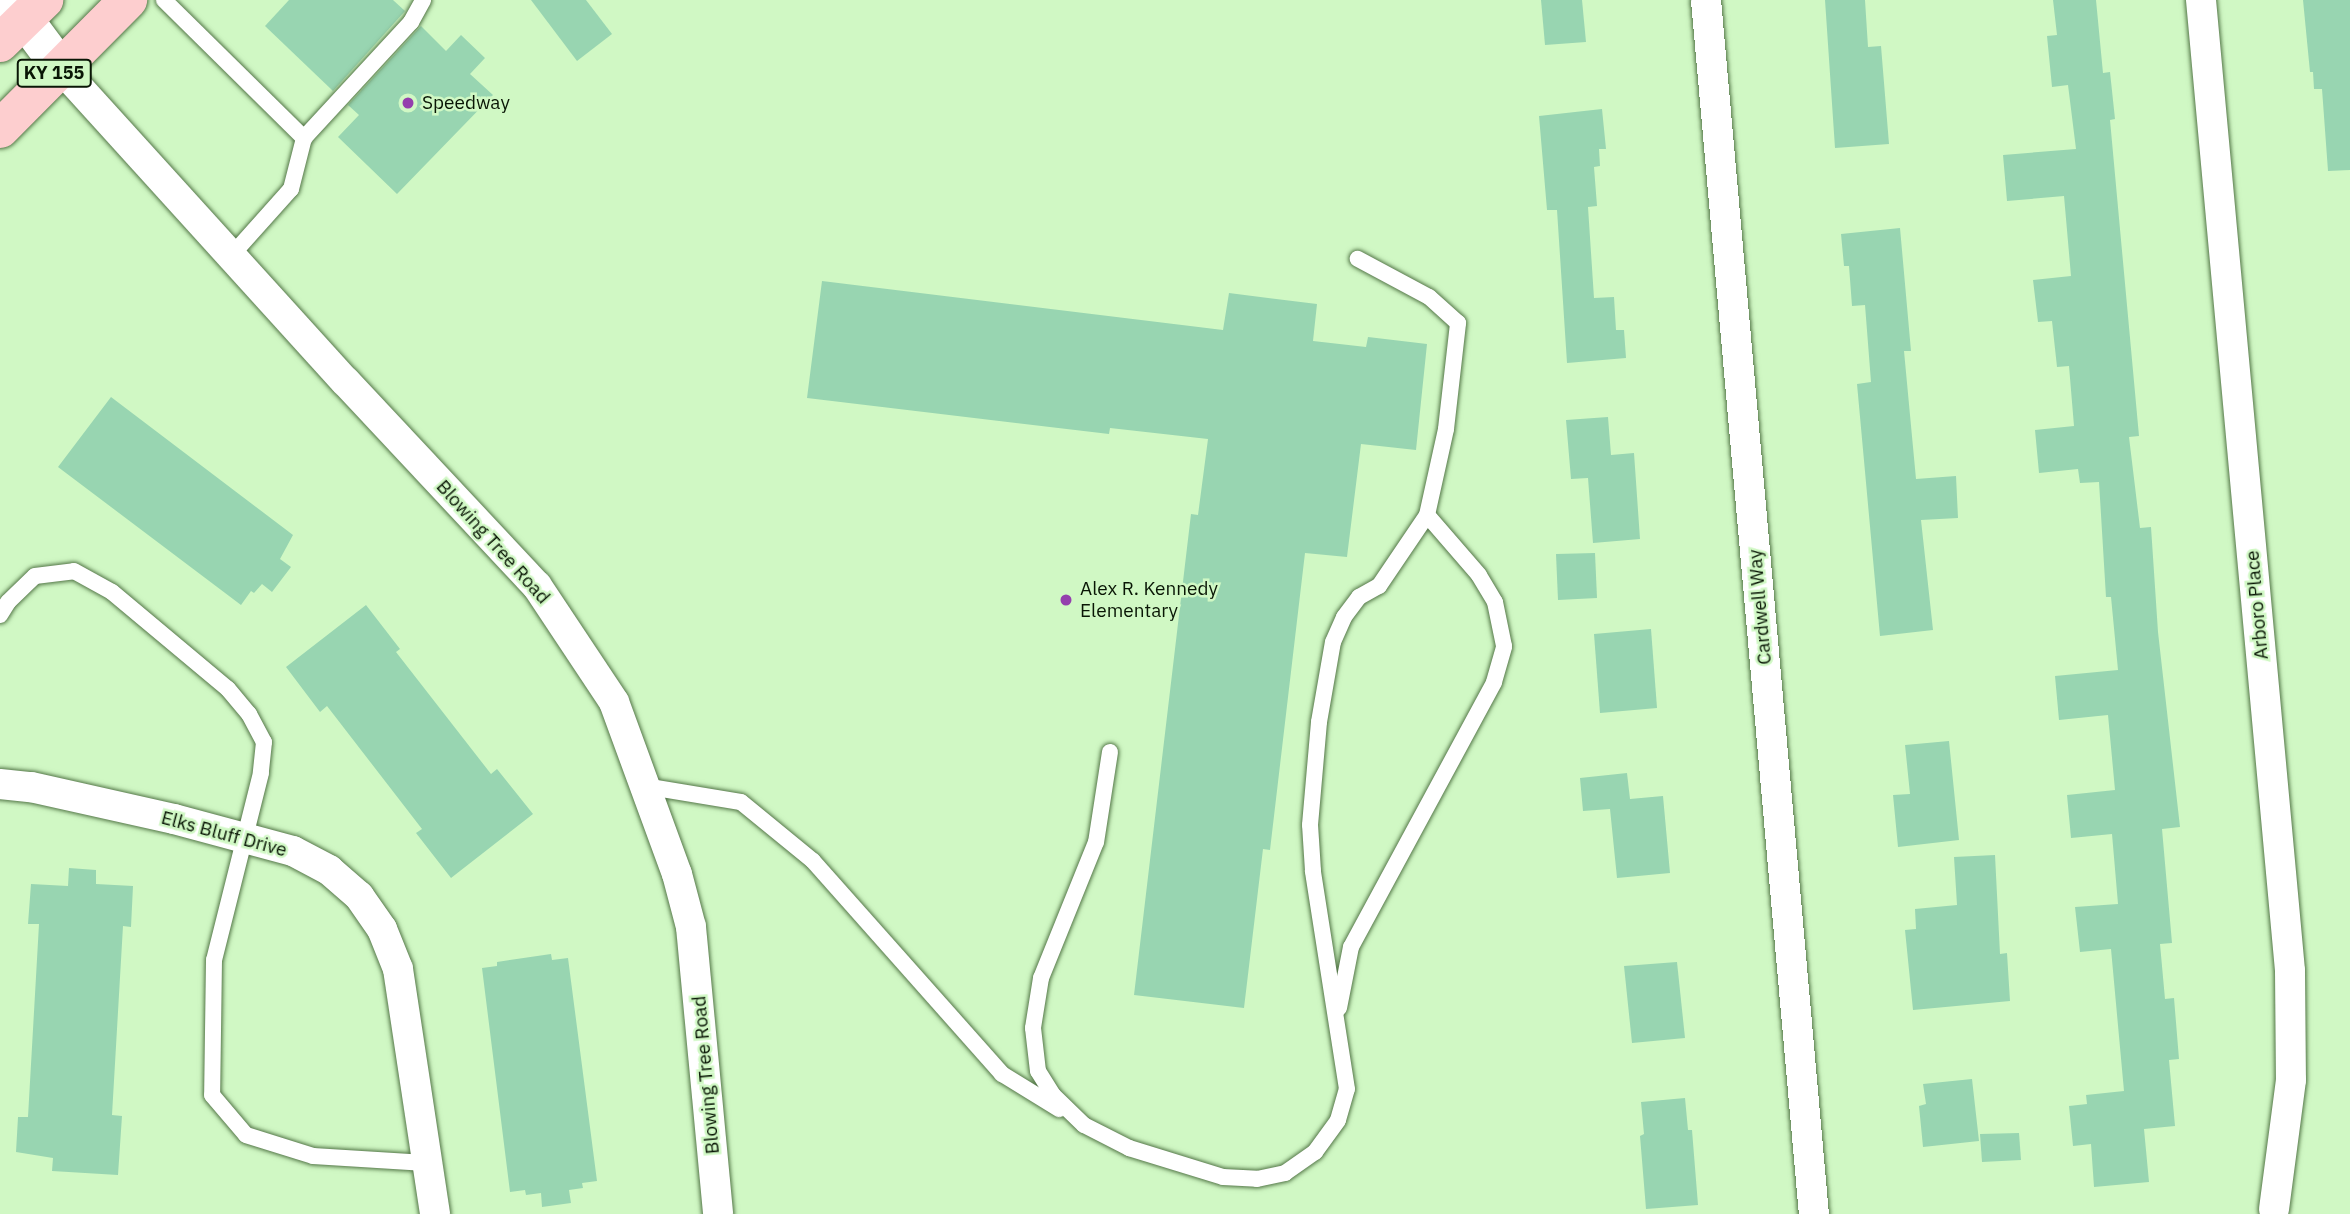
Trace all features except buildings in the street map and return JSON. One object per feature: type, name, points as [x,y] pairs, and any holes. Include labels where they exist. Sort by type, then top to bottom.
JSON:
[{"type":"main road","name":"KY 155","points":[[0,129],[128,0]]},
{"type":"street","name":"Cardwell Way","points":[[1706,0],[1814,1214]]},
{"type":"street","name":"Arboro Place","points":[[2201,0],[2290,971],[2291,1080],[2274,1209]]},
{"type":"street","points":[[20,15],[60,67]]},
{"type":"street","name":"Blowing Tree Road","points":[[60,67],[231,257],[537,586],[614,702],[677,874],[691,927],[718,1214]]},
{"type":"street","name":"Elks Bluff Drive","points":[[0,784],[31,787],[293,852],[328,870],[359,897],[382,929],[398,969],[435,1214]]},
{"type":"lane","points":[[164,0],[304,138]]},
{"type":"lane","points":[[231,257],[291,189],[304,138],[411,22],[424,0]]},
{"type":"lane","points":[[644,786],[741,802],[813,861],[1002,1074],[1084,1125],[1129,1148],[1223,1177],[1257,1179],[1285,1173],[1315,1152],[1338,1120],[1347,1089],[1313,871],[1310,825],[1319,722],[1332,642],[1359,597],[1379,586],[1427,515],[1446,429],[1458,323],[1429,297],[1358,259]]},
{"type":"lane","points":[[1336,1020],[1351,947],[1494,682],[1504,646],[1494,602],[1479,575],[1427,515]]},
{"type":"lane","points":[[0,615],[35,576],[74,571],[112,592],[228,689],[249,714],[264,742],[261,772],[242,838],[214,960],[212,1095],[246,1135],[313,1156],[426,1163]]},
{"type":"lane","points":[[1084,1125],[1053,1095],[1038,1071],[1033,1028],[1041,978],[1096,842],[1110,752]]},
{"type":"place","name":"Speedway","points":[[408,103]]},
{"type":"place","name":"Alex R. Kennedy Elementary","points":[[1066,600]]}]
